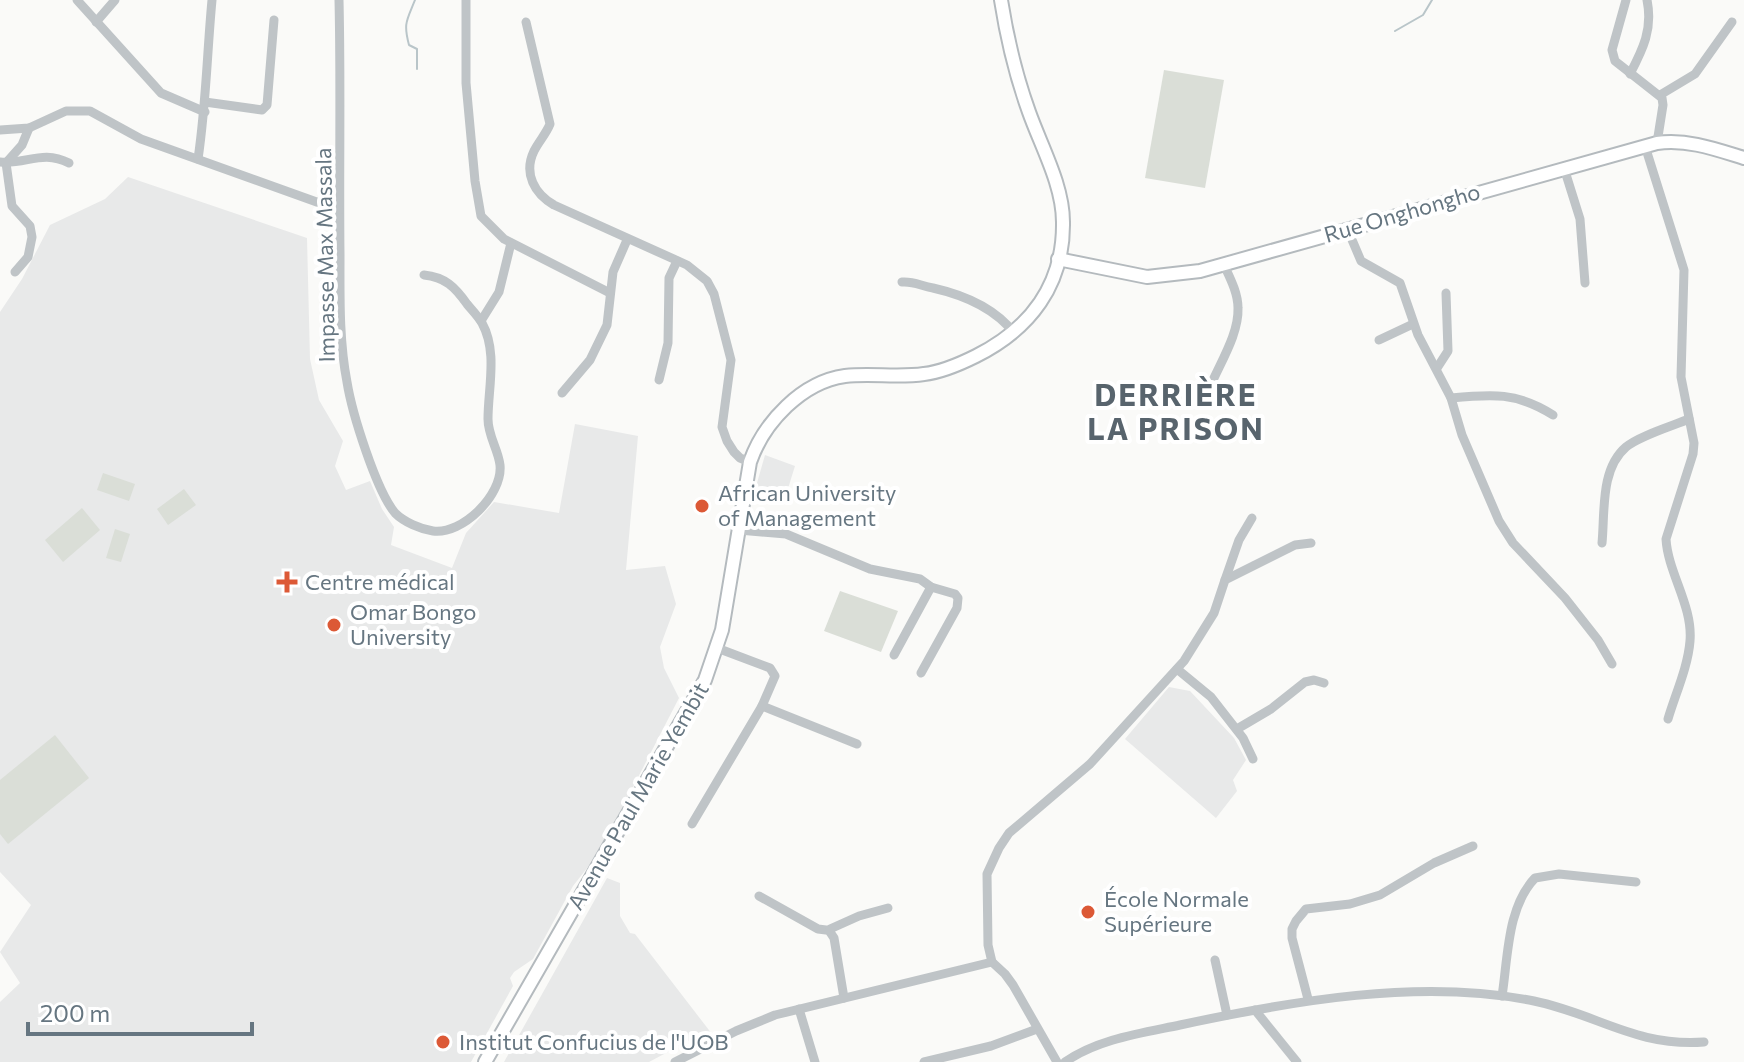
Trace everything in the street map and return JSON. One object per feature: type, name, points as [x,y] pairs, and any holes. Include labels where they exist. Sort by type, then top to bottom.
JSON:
[{"type":"main road","name":"Avenue Paul Marie Yembit","points":[[485,1062],[705,680],[717,648],[750,462],[762,436],[798,398],[818,385],[847,376],[934,372],[973,358],[1026,323],[1045,295],[1058,259],[1063,222],[1060,199],[1022,93],[1001,0]]},
{"type":"main road","name":"Rue Onghongho","points":[[1058,259],[1147,277],[1200,271],[1651,144],[1679,141],[1744,158]]},
{"type":"street","points":[[77,0],[161,93],[205,107],[262,110],[267,105],[274,20]]},
{"type":"street","points":[[96,22],[115,0]]},
{"type":"street","points":[[198,159],[205,107],[212,0]]},
{"type":"street","name":"Impasse Max Massala","points":[[339,0],[339,210],[346,382],[382,491],[392,509],[405,521],[430,530],[449,530],[469,520],[491,493],[500,472],[488,425],[490,360],[481,321],[453,285],[424,275]]},
{"type":"street","points":[[466,0],[466,83],[477,198],[483,220],[511,243],[610,293]]},
{"type":"street","points":[[1626,0],[1612,50],[1615,61],[1660,95],[1663,105],[1651,144],[1684,270],[1681,377],[1694,443],[1666,539],[1691,639],[1668,719]]},
{"type":"street","points":[[1630,74],[1647,39],[1651,18],[1647,0]]},
{"type":"street","points":[[526,22],[550,124],[532,154],[530,175],[537,193],[554,205],[697,271],[714,294],[731,360],[722,427],[734,452],[750,462]]},
{"type":"street","points":[[1660,95],[1695,74],[1732,22]]},
{"type":"street","points":[[0,130],[29,128],[66,111],[90,111],[141,139],[339,210]]},
{"type":"street","points":[[3,162],[22,145],[29,128]]},
{"type":"street","points":[[3,162],[43,156],[69,163]]},
{"type":"street","points":[[3,162],[12,206],[30,226],[32,237],[28,257],[15,272]]},
{"type":"street","points":[[1564,168],[1580,219],[1585,283]]},
{"type":"street","points":[[1347,228],[1361,261],[1400,283],[1413,324],[1451,398],[1462,435],[1499,521],[1513,543],[1572,606],[1612,664]]},
{"type":"street","points":[[562,393],[583,370],[602,335],[609,315],[616,264],[627,240]]},
{"type":"street","points":[[481,321],[499,292],[511,243]]},
{"type":"street","points":[[659,380],[668,343],[669,278],[677,261]]},
{"type":"street","points":[[1210,387],[1231,338],[1238,309],[1235,290],[1224,265]]},
{"type":"street","points":[[902,282],[918,283],[968,299],[1002,318],[1014,333]]},
{"type":"street","points":[[1437,368],[1448,351],[1446,293]]},
{"type":"street","points":[[1379,340],[1413,324]]},
{"type":"street","points":[[1451,398],[1495,394],[1528,401],[1553,415]]},
{"type":"street","points":[[1602,543],[1605,491],[1615,460],[1627,446],[1689,419]]},
{"type":"street","points":[[1057,1062],[1005,974],[992,962],[988,945],[987,874],[1009,833],[1090,764],[1181,665],[1214,613],[1239,540],[1252,518]]},
{"type":"street","points":[[739,530],[786,534],[864,567],[920,579],[931,587],[955,594],[959,603],[921,673]]},
{"type":"street","points":[[1225,580],[1295,545],[1311,543]]},
{"type":"street","points":[[894,655],[931,587]]},
{"type":"street","points":[[692,824],[762,706],[775,676],[770,668],[717,648]]},
{"type":"street","points":[[1181,665],[1237,729],[1253,759]]},
{"type":"street","points":[[1237,729],[1271,709],[1305,682],[1314,680],[1324,683]]},
{"type":"street","points":[[762,706],[857,744]]},
{"type":"street","points":[[1308,999],[1292,938],[1292,929],[1300,914],[1306,909],[1350,904],[1380,895],[1434,863],[1473,846]]},
{"type":"street","points":[[1502,996],[1514,917],[1520,899],[1535,878],[1559,874],[1636,882]]},
{"type":"street","points":[[759,896],[818,929],[829,930],[859,916],[888,908]]},
{"type":"street","points":[[829,930],[834,938],[844,998]]},
{"type":"street","points":[[1215,960],[1227,1015]]},
{"type":"street","points":[[675,1062],[759,1021],[992,962]]},
{"type":"street","points":[[1065,1062],[1113,1040],[1308,999],[1452,992],[1502,996],[1564,1009],[1624,1032],[1661,1042],[1704,1042]]},
{"type":"street","points":[[799,1009],[815,1062]]},
{"type":"street","points":[[1255,1010],[1297,1062]]},
{"type":"street","points":[[924,1062],[991,1046],[1037,1029]]},
{"type":"shaded area","points":[[1164,70],[1224,80],[1205,188],[1145,178]]},
{"type":"shaded area","name":"Omar Bongo University","points":[[128,177],[307,238],[310,359],[319,400],[343,441],[335,466],[346,490],[370,481],[394,527],[391,545],[452,568],[466,533],[494,502],[559,513],[575,424],[638,436],[626,570],[665,566],[676,604],[660,647],[664,668],[679,698],[599,853],[573,886],[533,959],[510,978],[513,986],[471,1062],[0,1062],[0,1002],[20,983],[0,952],[31,905],[0,872],[0,312],[22,279],[50,225],[105,199]]},
{"type":"shaded area","points":[[765,455],[795,466],[786,495],[755,490]]},
{"type":"shaded area","points":[[103,473],[135,484],[129,501],[97,490]]},
{"type":"shaded area","points":[[184,489],[196,505],[168,525],[157,509]]},
{"type":"shaded area","points":[[82,508],[100,530],[63,562],[45,540]]},
{"type":"shaded area","points":[[115,529],[130,534],[121,562],[106,558]]},
{"type":"shaded area","points":[[840,591],[898,611],[881,652],[824,631]]},
{"type":"shaded area","points":[[1169,687],[1190,691],[1234,738],[1246,760],[1233,780],[1237,791],[1216,818],[1125,739]]},
{"type":"shaded area","points":[[55,735],[89,778],[8,844],[0,834],[0,780]]},
{"type":"shaded area","points":[[607,878],[620,883],[620,916],[630,933],[635,934],[712,1034],[705,1039],[698,1036],[649,1062],[504,1062]]},
{"type":"waterway","points":[[415,0],[406,32],[409,45],[417,49],[417,69]]},
{"type":"waterway","points":[[1395,31],[1423,15],[1432,0]]},
{"type":"place","name":"African University of Management","points":[[702,506]]},
{"type":"place","name":"Centre médical","points":[[287,582]]},
{"type":"place","name":"Omar Bongo University","points":[[334,625]]},
{"type":"place","name":"École Normale Supérieure","points":[[1088,912]]},
{"type":"place","name":"Institut Confucius de l'UOB","points":[[443,1042]]},
{"type":"district","name":"DERRIÈRE LA PRISON","points":[[1176,413]]}]
